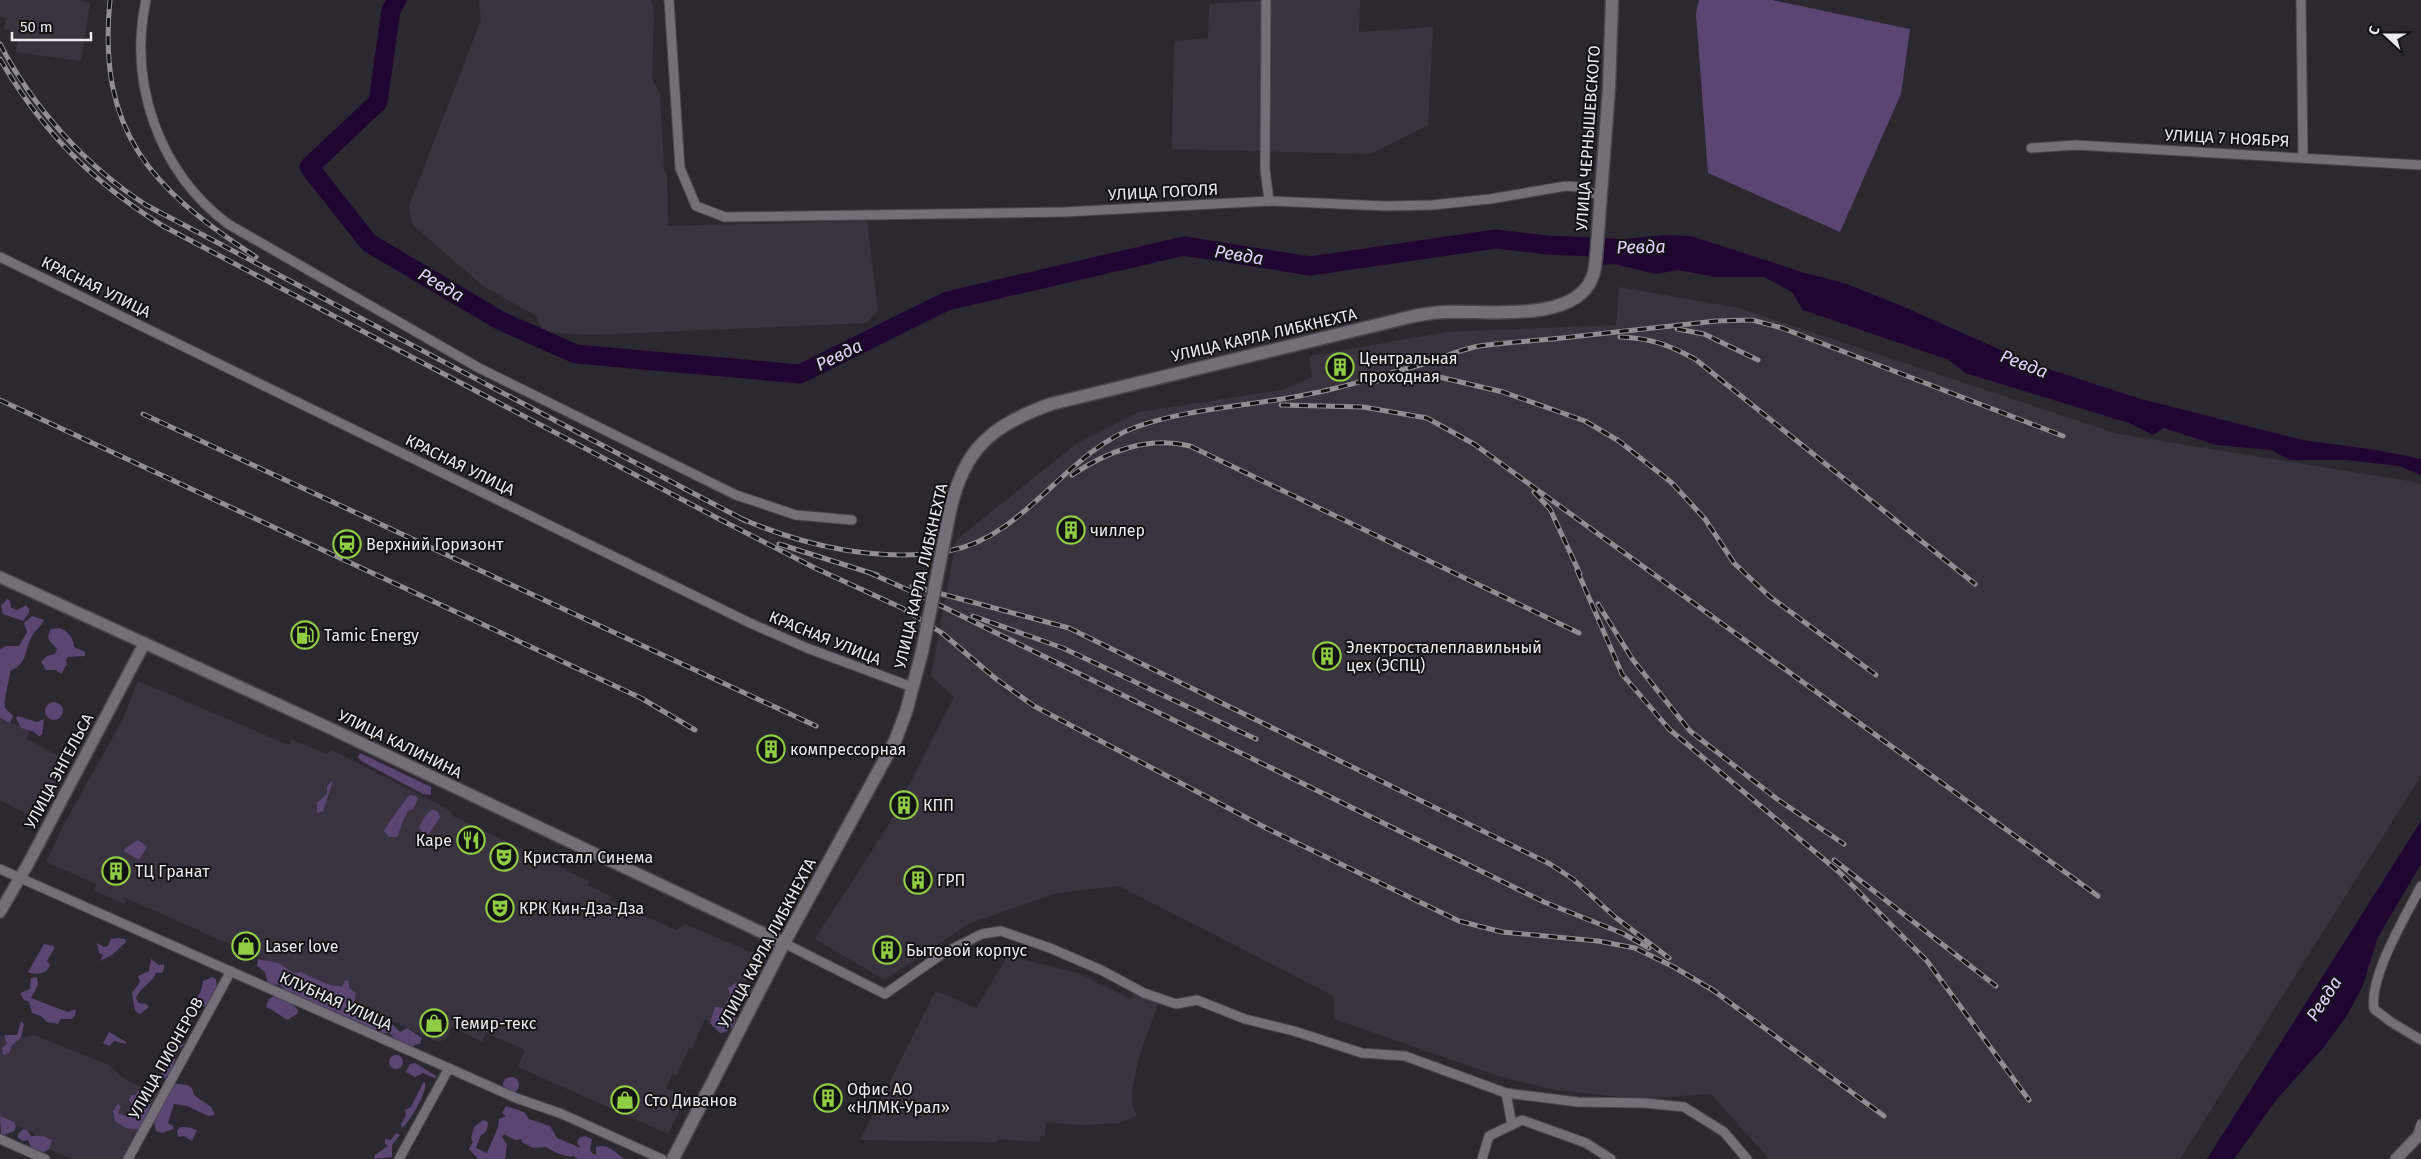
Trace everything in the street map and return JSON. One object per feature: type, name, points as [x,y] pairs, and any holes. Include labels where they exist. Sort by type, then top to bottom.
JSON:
[{"type":"main road","name":"УЛИЦА ЧЕРНЫШЕВСКОГО","points":[[1592,278],[1600,212],[1609,88],[1612,0]]},
{"type":"main road","name":"УЛИЦА КАРЛА ЛИБКНЕХТА","points":[[673,1159],[784,943],[895,741],[906,712],[922,652],[950,516],[961,478],[973,453],[982,442],[1004,424],[1032,410],[1104,390],[1414,316],[1445,312],[1507,313],[1535,310],[1570,300],[1584,289],[1592,278]]},
{"type":"street","points":[[146,0],[139,51],[146,97],[156,128],[170,158],[187,184],[208,208],[223,220],[313,274],[479,368],[742,497],[796,515],[852,520]]},
{"type":"street","name":"УЛИЦА ГОГОЛЯ","points":[[669,0],[680,168],[696,206],[725,217],[1066,212],[1269,201],[1386,206],[1432,205],[1490,199],[1566,186],[1577,187],[1600,196]]},
{"type":"street","points":[[1266,0],[1265,169],[1269,201]]},
{"type":"street","points":[[2301,0],[2303,158]]},
{"type":"street","name":"УЛИЦА 7 НОЯБРЯ","points":[[2031,148],[2076,145],[2421,165]]},
{"type":"street","name":"КРАСНАЯ УЛИЦА","points":[[0,256],[750,623],[807,648],[912,687]]},
{"type":"street","name":"УЛИЦА КАЛИНИНА","points":[[0,577],[321,724],[784,943]]},
{"type":"street","name":"УЛИЦА ЭНГЕЛЬСА","points":[[0,912],[20,878],[144,644]]},
{"type":"street","name":"КЛУБНАЯ УЛИЦА","points":[[0,869],[516,1098],[562,1114],[662,1159]]},
{"type":"street","points":[[2421,886],[2385,959],[2373,998],[2374,1008],[2421,1040]]},
{"type":"street","points":[[784,943],[886,994],[942,954],[982,934],[1001,931],[1050,948],[1101,970],[1144,993],[1176,1004],[1197,1000],[1245,1019],[1294,1031],[1362,1053],[1405,1056],[1506,1093],[1578,1102],[1645,1102],[1684,1107],[1724,1132],[1747,1159]]},
{"type":"street","name":"УЛИЦА ПИОНЕРОВ","points":[[128,1159],[231,971]]},
{"type":"street","points":[[399,1159],[449,1068]]},
{"type":"street","points":[[1506,1093],[1512,1125]]},
{"type":"street","points":[[1482,1159],[1489,1136],[1522,1120],[1586,1143],[1611,1159]]},
{"type":"street","points":[[2396,1159],[2419,1135],[2421,1124]]},
{"type":"street","points":[[0,1139],[45,1159]]},
{"type":"shaded area","points":[[0,0],[78,0],[90,3],[81,61],[16,52],[18,41],[9,39],[10,30],[4,29],[6,18],[0,17]]},
{"type":"shaded area","points":[[479,0],[651,0],[654,12],[652,79],[660,94],[664,169],[667,175],[668,226],[867,221],[878,310],[867,323],[590,335],[544,332],[535,315],[483,286],[412,224],[409,206],[481,20]]},
{"type":"shaded area","points":[[1277,0],[1360,0],[1359,32],[1433,27],[1428,125],[1370,154],[1172,149],[1174,41],[1208,38],[1209,4]]},
{"type":"shaded area","points":[[1699,0],[1772,0],[1910,29],[1901,94],[1840,232],[1708,173],[1696,14]]},
{"type":"shaded area","points":[[1619,287],[1739,308],[2118,434],[2415,482],[2421,485],[2421,776],[2180,1159],[1769,1159],[1711,1094],[1634,1099],[1551,1089],[1501,1077],[1334,1019],[1334,996],[1119,886],[1057,893],[968,924],[888,978],[883,979],[815,939],[889,824],[954,697],[931,676],[956,540],[1076,444],[1139,412],[1282,390],[1312,377],[1309,356],[1447,332],[1616,325]]},
{"type":"shaded area","points":[[7,599],[10,601],[11,608],[17,610],[26,605],[29,609],[29,613],[23,621],[3,614],[1,606]]},
{"type":"shaded area","points":[[32,616],[44,620],[29,641],[23,661],[10,671],[5,704],[13,716],[10,723],[0,718],[0,649],[6,646],[19,646],[27,632],[24,623]]},
{"type":"shaded area","points":[[59,628],[70,635],[74,647],[85,652],[85,656],[68,657],[66,660],[67,664],[61,674],[56,670],[46,670],[41,662],[47,656],[55,654],[57,649],[48,636],[51,629]]},
{"type":"shaded area","points":[[138,681],[289,745],[292,739],[326,754],[332,750],[451,811],[453,816],[589,881],[588,885],[611,896],[610,900],[676,930],[685,924],[758,955],[723,1028],[705,1019],[692,1049],[689,1048],[676,1076],[672,1075],[666,1088],[686,1098],[668,1134],[518,1067],[525,1050],[486,1033],[482,1042],[452,1027],[446,1039],[438,1042],[356,1005],[357,1001],[126,898],[124,904],[94,890],[96,884],[46,862],[63,826],[123,719]]},
{"type":"shaded area","points":[[54,702],[60,705],[63,711],[60,717],[54,720],[48,717],[45,711],[48,705]]},
{"type":"shaded area","points":[[17,716],[37,722],[44,719],[42,735],[39,736],[32,731],[21,728],[16,718]]},
{"type":"shaded area","points":[[0,719],[30,731],[26,739],[67,760],[43,805],[46,806],[40,817],[35,814],[33,817],[0,800]]},
{"type":"shaded area","points":[[360,753],[431,787],[431,795],[423,794],[361,761],[358,757]]},
{"type":"shaded area","points":[[333,781],[323,811],[317,813],[317,803],[327,794],[327,786]]},
{"type":"shaded area","points":[[410,795],[416,796],[418,799],[413,809],[407,811],[397,837],[389,837],[384,831]]},
{"type":"shaded area","points":[[432,809],[438,812],[440,817],[429,834],[422,832],[419,828],[425,816]]},
{"type":"shaded area","points":[[138,840],[147,847],[139,860],[124,851],[125,848]]},
{"type":"shaded area","points":[[111,939],[125,939],[126,942],[112,955],[100,961],[103,955],[99,953],[97,943],[104,947],[108,946]]},
{"type":"shaded area","points":[[44,944],[54,946],[47,961],[50,964],[49,967],[41,973],[28,972]]},
{"type":"shaded area","points":[[1008,956],[1078,973],[1131,999],[1134,993],[1158,1004],[1140,1054],[1132,1089],[1132,1105],[1137,1116],[1120,1123],[1082,1125],[1046,1122],[1045,1136],[1040,1136],[1040,1142],[997,1139],[997,1142],[860,1140],[936,991],[976,1008]]},
{"type":"shaded area","points":[[151,959],[159,965],[164,964],[164,969],[162,973],[156,973],[152,980],[138,994],[136,998],[138,1002],[145,1003],[149,1007],[140,1014],[135,1011],[132,993],[140,982],[138,976],[149,971]]},
{"type":"shaded area","points":[[258,959],[278,963],[294,973],[302,972],[332,985],[342,987],[345,980],[349,981],[349,988],[356,993],[354,1004],[366,1009],[365,1015],[374,1015],[392,1024],[400,1032],[407,1028],[422,1038],[420,1044],[414,1045],[412,1049],[399,1046],[397,1040],[389,1033],[379,1033],[350,1021],[351,1017],[348,1019],[325,1013],[321,1006],[319,1007],[300,998],[294,993],[287,992],[280,985],[268,984],[265,972],[257,966]]},
{"type":"shaded area","points":[[37,977],[38,985],[31,998],[68,1012],[76,1009],[75,1016],[71,1019],[61,1019],[58,1024],[47,1022],[41,1016],[32,1013],[29,1002],[24,1000],[20,993],[30,989],[31,978]]},
{"type":"shaded area","points":[[212,977],[216,979],[217,984],[212,999],[205,1006],[195,1008],[192,1001],[200,993],[203,981]]},
{"type":"shaded area","points":[[737,982],[746,987],[744,1000],[739,1012],[733,1007],[731,1011],[736,1015],[732,1027],[720,1033],[710,1023],[715,1007],[724,1008],[730,995],[728,988]]},
{"type":"shaded area","points":[[274,996],[284,999],[293,1005],[298,1010],[297,1014],[287,1020],[266,1007],[269,999]]},
{"type":"shaded area","points":[[21,1021],[24,1024],[21,1038],[12,1045],[9,1053],[3,1055],[2,1048],[7,1044],[4,1035],[17,1035]]},
{"type":"shaded area","points":[[109,1032],[126,1042],[126,1044],[114,1041],[109,1046],[103,1043]]},
{"type":"shaded area","points":[[0,1035],[11,1041],[34,1035],[109,1065],[125,1079],[146,1090],[158,1091],[123,1159],[73,1159],[32,1142],[35,1133],[0,1118]]},
{"type":"shaded area","points":[[179,1038],[184,1044],[176,1054],[169,1073],[160,1080],[164,1064],[159,1059],[167,1053],[173,1052],[171,1046]]},
{"type":"shaded area","points":[[393,1055],[399,1055],[403,1062],[399,1069],[393,1069],[389,1065],[389,1059]]},
{"type":"shaded area","points":[[415,1063],[436,1076],[435,1078],[423,1073],[415,1077],[406,1072],[410,1064]]},
{"type":"shaded area","points":[[508,1077],[514,1077],[519,1082],[517,1091],[508,1093],[503,1088],[503,1082]]},
{"type":"shaded area","points":[[425,1082],[421,1100],[402,1128],[401,1124],[406,1115],[405,1110],[411,1107]]},
{"type":"shaded area","points":[[170,1083],[187,1085],[192,1088],[194,1095],[211,1107],[215,1115],[208,1116],[187,1106],[174,1104],[168,1123],[174,1127],[173,1129],[162,1133],[156,1131],[153,1117],[167,1099],[165,1092]]},
{"type":"shaded area","points":[[138,1091],[144,1094],[150,1103],[146,1120],[139,1130],[126,1128],[115,1121],[113,1111],[118,1104],[121,1106],[118,1113],[130,1117],[134,1109],[129,1100],[131,1095],[135,1095]]},
{"type":"shaded area","points":[[506,1106],[524,1112],[529,1119],[550,1126],[557,1138],[581,1148],[577,1143],[579,1138],[585,1136],[592,1139],[590,1150],[593,1154],[596,1155],[596,1147],[604,1146],[624,1159],[577,1159],[574,1156],[562,1155],[546,1147],[533,1148],[522,1142],[522,1139],[515,1140],[504,1134],[502,1137],[507,1145],[505,1159],[478,1159],[469,1149],[473,1142],[471,1138],[474,1127],[483,1120],[488,1122],[487,1130],[481,1135],[476,1148],[487,1153],[498,1127],[499,1119],[506,1116],[502,1113]]},
{"type":"shaded area","points":[[0,1116],[14,1122],[16,1127],[14,1131],[4,1135],[1,1134]]},
{"type":"shaded area","points":[[180,1127],[197,1130],[192,1141],[184,1136],[178,1137],[177,1131]]},
{"type":"shaded area","points":[[23,1129],[27,1130],[31,1136],[43,1136],[52,1140],[49,1149],[44,1152],[32,1149],[28,1140],[23,1141],[18,1138],[18,1134]]},
{"type":"shaded area","points":[[396,1133],[400,1135],[392,1145],[392,1157],[374,1159],[375,1155],[388,1146],[385,1144],[385,1139],[391,1140]]},
{"type":"water","points":[[1664,235],[1691,236],[1805,273],[1844,283],[1902,306],[2030,363],[2141,399],[2303,440],[2376,450],[2421,459],[2421,475],[2399,466],[2346,460],[2290,460],[2271,450],[2216,445],[2164,428],[2153,435],[2129,423],[1965,373],[1949,360],[1803,310],[1792,292],[1764,277],[1715,277],[1678,270],[1656,274],[1614,264],[1601,265],[1603,241]]},
{"type":"water","points":[[2421,821],[2421,864],[2378,937],[2362,988],[2346,1017],[2323,1048],[2277,1099],[2234,1159],[2207,1159]]},
{"type":"waterway","name":"Ревда","points":[[397,0],[391,10],[378,102],[309,167],[369,243],[501,321],[576,354],[800,374],[947,301],[1184,246],[1310,266],[1496,239],[1547,245],[1615,248]]},
{"type":"railway","points":[[110,0],[108,46],[113,86],[123,121],[139,152],[160,181],[187,207],[256,257]]},
{"type":"railway","points":[[0,44],[28,91],[63,134],[82,154],[124,190],[146,205],[746,521]]},
{"type":"railway","points":[[0,59],[33,109],[71,153],[113,191],[163,226],[721,520],[815,568],[902,608],[942,633],[995,678],[1034,706],[1268,829],[1459,921],[1502,932],[1598,941],[1635,948],[1674,967],[1716,992]]},
{"type":"railway","points":[[740,518],[790,537],[842,550],[895,555],[948,551],[975,543],[1000,530],[1065,474],[1110,439],[1136,427],[1158,420],[1327,390],[1420,365],[1479,346],[1716,321],[1752,320],[1782,328],[2063,436]]},
{"type":"railway","points":[[1677,329],[1704,334],[1758,360]]},
{"type":"railway","points":[[1620,337],[1659,343],[1695,359],[1975,584]]},
{"type":"railway","points":[[1377,381],[1411,376],[1439,377],[1503,392],[1585,421],[1619,441],[1672,483],[1705,519],[1734,563],[1769,596],[1876,675]]},
{"type":"railway","points":[[0,400],[641,698],[695,730]]},
{"type":"railway","points":[[1281,405],[1363,407],[1427,418],[1474,444],[2098,896]]},
{"type":"railway","points":[[143,414],[816,726]]},
{"type":"railway","points":[[1072,475],[1100,459],[1143,444],[1174,443],[1190,446],[1579,633]]},
{"type":"railway","points":[[1534,492],[1550,509],[1580,574]]},
{"type":"railway","points":[[779,544],[877,575]]},
{"type":"railway","points":[[1577,570],[1622,674],[1669,729],[1839,872],[1927,961],[2029,1100]]},
{"type":"railway","points":[[870,573],[915,593],[1544,902],[1622,933],[1649,948]]},
{"type":"railway","points":[[912,586],[1069,628],[1550,864],[1573,879],[1615,917],[1669,958]]},
{"type":"railway","points":[[1598,604],[1633,660],[1690,731],[1777,799],[1844,844]]},
{"type":"railway","points":[[973,616],[1063,648],[1256,739]]},
{"type":"railway","points":[[1834,860],[1996,986]]},
{"type":"railway","points":[[1710,988],[1884,1116]]},
{"type":"place","name":"Центральная проходная","points":[[1340,367]]},
{"type":"place","name":"чиллер","points":[[1071,530]]},
{"type":"place","name":"Верхний Горизонт","points":[[347,544]]},
{"type":"place","name":"Tamic Energy","points":[[305,635]]},
{"type":"place","name":"Электросталеплавильный цех (ЭСПЦ)","points":[[1327,656]]},
{"type":"place","name":"компрессорная","points":[[771,749]]},
{"type":"place","name":"КПП","points":[[904,805]]},
{"type":"place","name":"Каре","points":[[471,840]]},
{"type":"place","name":"Кристалл Синема","points":[[504,857]]},
{"type":"place","name":"ТЦ Гранат","points":[[116,871]]},
{"type":"place","name":"ГРП","points":[[918,880]]},
{"type":"place","name":"КРК Кин-Дза-Дза","points":[[500,908]]},
{"type":"place","name":"Laser love","points":[[246,946]]},
{"type":"place","name":"Бытовой корпус","points":[[887,950]]},
{"type":"place","name":"Темир-текс","points":[[434,1023]]},
{"type":"place","name":"Офис АО «НЛМК-Урал»","points":[[828,1098]]},
{"type":"place","name":"Сто Диванов","points":[[625,1100]]}]
